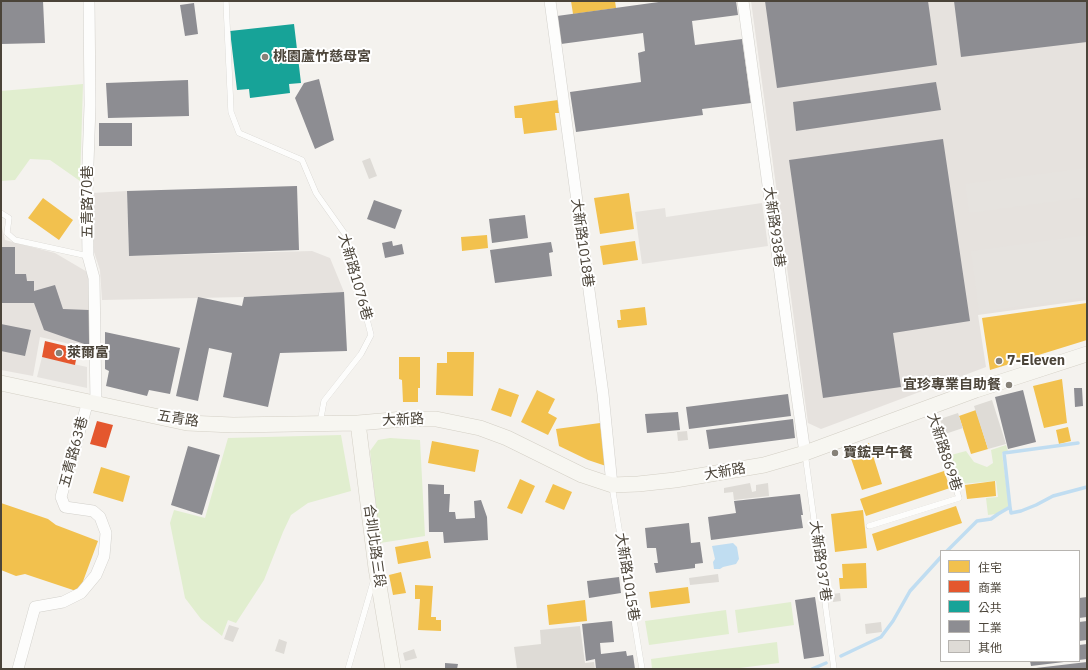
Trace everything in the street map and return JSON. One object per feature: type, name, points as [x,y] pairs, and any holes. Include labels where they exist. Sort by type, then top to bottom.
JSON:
[{"type":"street","name":"五青路70巷","points":[[89,1],[90,105],[87,193],[88,256],[94,278],[92,402]]},
{"type":"street","name":"大新路1018巷","points":[[550,1],[603,394],[612,485]]},
{"type":"street","name":"大新路938巷","points":[[743,1],[788,339],[805,453]]},
{"type":"street","name":"大新路","points":[[358,423],[404,419],[436,419],[480,428],[507,438],[582,475],[612,485],[638,484],[708,475],[764,465],[805,453],[976,390],[1087,354]]},
{"type":"street","name":"五青路","points":[[1,383],[187,423],[233,425],[358,423]]},
{"type":"street","name":"五青路63巷","points":[[18,669],[35,608],[63,602],[82,593],[96,575],[104,556],[106,533],[100,517],[93,511],[65,507],[61,497],[92,402]]},
{"type":"street","name":"合圳北路三段","points":[[358,423],[376,568],[393,669]]},
{"type":"lane","name":"大新路1076巷","points":[[226,1],[231,112],[239,133],[302,160],[316,193],[345,234],[371,335],[361,354],[324,401],[320,424]]},
{"type":"lane","points":[[1,213],[9,218],[7,233],[15,240],[88,256]]},
{"type":"lane","name":"大新路869巷","points":[[869,526],[959,498],[930,406]]},
{"type":"lane","name":"大新路937巷","points":[[805,453],[834,669]]},
{"type":"lane","name":"大新路1015巷","points":[[612,485],[642,669]]},
{"type":"lane","points":[[348,669],[376,568]]},
{"type":"shaded area","points":[[751,1],[1087,1],[1087,300],[978,315],[986,367],[821,429],[808,423]]},
{"type":"shaded area","points":[[1087,168],[1087,197],[969,213],[965,184]]},
{"type":"shaded area","points":[[127,191],[129,256],[312,251],[330,258],[344,292],[244,297],[102,300],[100,270],[94,252],[92,193]]},
{"type":"shaded area","points":[[762,203],[768,246],[642,264],[635,212],[665,208],[666,217]]},
{"type":"shaded area","points":[[1,223],[5,240],[55,253],[89,273],[91,349],[40,337],[33,376],[1,370]]},
{"type":"shaded area","points":[[1087,235],[1087,297],[979,312],[971,251]]},
{"type":"shaded area","points":[[42,357],[87,367],[87,388],[37,377]]},
{"type":"green space","points":[[83,84],[80,181],[50,160],[30,159],[15,180],[1,181],[1,91]]},
{"type":"green space","points":[[341,435],[351,491],[308,503],[291,515],[264,580],[236,623],[228,620],[222,636],[201,619],[185,598],[170,523],[174,510],[205,518],[228,438]]},
{"type":"green space","points":[[390,438],[420,440],[425,536],[380,543],[370,451],[378,440]]},
{"type":"green space","points":[[1006,445],[1008,451],[1002,453],[1009,506],[996,514],[988,515],[986,498],[998,497],[996,481],[961,484],[951,455],[966,451],[974,462],[987,467],[993,463],[991,450]]},
{"type":"green space","points":[[791,602],[794,625],[738,633],[735,610]]},
{"type":"green space","points":[[726,610],[729,634],[649,645],[645,621]]},
{"type":"green space","points":[[777,642],[779,663],[732,669],[652,669],[651,659]]},
{"type":"water","points":[[733,543],[737,547],[739,559],[736,564],[720,569],[714,569],[713,562],[715,559],[712,546]]},
{"type":"building: 住宅","points":[[571,1],[615,1],[616,8],[573,14]]},
{"type":"building: 住宅","points":[[558,100],[559,113],[555,113],[557,130],[524,134],[522,118],[515,118],[514,106]]},
{"type":"building: 住宅","points":[[629,193],[634,229],[600,234],[594,198]]},
{"type":"building: 住宅","points":[[43,198],[73,220],[59,240],[28,218]]},
{"type":"building: 住宅","points":[[487,235],[488,248],[462,251],[461,237]]},
{"type":"building: 住宅","points":[[635,241],[638,260],[603,265],[600,246]]},
{"type":"building: 住宅","points":[[1087,303],[1087,340],[990,370],[982,318]]},
{"type":"building: 住宅","points":[[645,307],[647,325],[618,328],[617,320],[621,320],[620,310]]},
{"type":"building: 住宅","points":[[447,352],[474,352],[473,396],[436,395],[437,363],[447,363]]},
{"type":"building: 住宅","points":[[399,357],[420,357],[420,388],[418,388],[418,402],[403,402],[402,380],[399,379]]},
{"type":"building: 住宅","points":[[1062,379],[1067,423],[1044,428],[1033,386]]},
{"type":"building: 住宅","points":[[499,388],[519,395],[511,417],[491,410]]},
{"type":"building: 住宅","points":[[537,390],[555,399],[548,413],[557,418],[548,435],[521,422]]},
{"type":"building: 住宅","points":[[976,410],[988,449],[971,454],[959,416]]},
{"type":"building: 住宅","points":[[600,423],[606,466],[588,460],[559,446],[556,429]]},
{"type":"building: 住宅","points":[[1068,427],[1071,441],[1059,444],[1056,430]]},
{"type":"building: 住宅","points":[[432,441],[479,450],[475,472],[428,463]]},
{"type":"building: 住宅","points":[[869,443],[882,484],[862,490],[848,450]]},
{"type":"building: 住宅","points":[[101,467],[130,476],[123,502],[93,493]]},
{"type":"building: 住宅","points":[[944,471],[950,488],[866,516],[860,499]]},
{"type":"building: 住宅","points":[[520,479],[535,486],[522,514],[507,508]]},
{"type":"building: 住宅","points":[[995,481],[996,496],[967,499],[965,485]]},
{"type":"building: 住宅","points":[[553,484],[572,492],[564,510],[545,502]]},
{"type":"building: 住宅","points":[[1,503],[48,519],[56,525],[98,541],[79,592],[25,574],[16,576],[1,570]]},
{"type":"building: 住宅","points":[[956,506],[962,523],[877,551],[872,534]]},
{"type":"building: 住宅","points":[[863,510],[867,548],[835,552],[831,514]]},
{"type":"building: 住宅","points":[[428,541],[431,558],[398,564],[395,547]]},
{"type":"building: 住宅","points":[[866,563],[867,588],[840,589],[839,578],[843,578],[842,564]]},
{"type":"building: 住宅","points":[[401,572],[406,593],[393,595],[389,575]]},
{"type":"building: 住宅","points":[[415,585],[433,586],[431,617],[436,617],[436,620],[441,620],[441,631],[418,630],[420,599],[415,599]]},
{"type":"building: 住宅","points":[[688,587],[690,603],[651,608],[649,592]]},
{"type":"building: 住宅","points":[[585,600],[587,621],[549,625],[547,605]]},
{"type":"building: 商業","points":[[45,341],[78,349],[75,365],[42,357]]},
{"type":"building: 商業","points":[[97,421],[113,425],[106,448],[90,444]]},
{"type":"building: 公共","name":"桃園蘆竹慈母宮","points":[[294,24],[301,83],[289,84],[290,93],[250,98],[249,89],[237,90],[230,31]]},
{"type":"building: 工業","points":[[1,1],[43,1],[45,43],[1,44]]},
{"type":"building: 工業","points":[[666,1],[736,1],[738,15],[692,21],[695,45],[742,39],[751,103],[702,109],[703,115],[576,132],[570,92],[641,82],[638,53],[645,51],[643,33],[561,44],[557,16]]},
{"type":"building: 工業","points":[[765,1],[928,1],[937,65],[777,88]]},
{"type":"building: 工業","points":[[954,1],[1087,1],[1087,42],[961,57]]},
{"type":"building: 工業","points":[[194,3],[198,34],[185,36],[180,5]]},
{"type":"building: 工業","points":[[319,79],[334,140],[315,149],[295,98],[304,83]]},
{"type":"building: 工業","points":[[188,80],[189,116],[108,118],[106,83]]},
{"type":"building: 工業","points":[[936,82],[941,110],[796,131],[793,102]]},
{"type":"building: 工業","points":[[99,123],[132,123],[132,146],[99,146]]},
{"type":"building: 工業","points":[[943,139],[970,321],[893,333],[901,387],[823,398],[789,160]]},
{"type":"building: 工業","points":[[297,186],[299,250],[129,256],[127,191]]},
{"type":"building: 工業","points":[[374,200],[402,210],[395,229],[367,219]]},
{"type":"building: 工業","points":[[525,215],[528,238],[492,243],[489,219]]},
{"type":"building: 工業","points":[[392,241],[393,246],[402,244],[404,254],[385,258],[382,243]]},
{"type":"building: 工業","points":[[551,242],[553,252],[549,253],[552,276],[495,283],[490,250]]},
{"type":"building: 工業","points":[[1,247],[15,247],[15,274],[26,274],[27,281],[34,281],[34,291],[55,285],[63,309],[89,310],[90,346],[44,330],[34,303],[1,303]]},
{"type":"building: 工業","points":[[344,292],[347,351],[280,353],[268,407],[223,397],[232,353],[209,348],[198,401],[176,396],[198,297],[242,306],[244,297]]},
{"type":"building: 工業","points":[[1,324],[31,330],[25,356],[1,351]]},
{"type":"building: 工業","points":[[105,332],[180,348],[170,394],[149,390],[147,396],[106,386],[109,371],[105,369]]},
{"type":"building: 工業","points":[[1074,388],[1082,388],[1083,406],[1075,407]]},
{"type":"building: 工業","points":[[1023,390],[1036,442],[1008,449],[995,397]]},
{"type":"building: 工業","points":[[788,394],[791,416],[689,429],[686,407]]},
{"type":"building: 工業","points":[[678,412],[680,430],[647,433],[645,414]]},
{"type":"building: 工業","points":[[793,419],[795,438],[709,449],[706,430]]},
{"type":"building: 工業","points":[[188,446],[220,455],[202,515],[171,505]]},
{"type":"building: 工業","points":[[428,484],[444,485],[444,494],[450,494],[449,512],[455,512],[456,519],[475,518],[474,501],[481,500],[487,517],[488,540],[444,543],[443,532],[429,532]]},
{"type":"building: 工業","points":[[800,494],[803,528],[711,540],[708,517],[736,513],[734,501]]},
{"type":"building: 工業","points":[[689,523],[691,543],[700,542],[703,563],[695,564],[695,568],[656,573],[654,563],[658,563],[656,548],[647,548],[645,528]]},
{"type":"building: 工業","points":[[619,577],[621,593],[589,598],[587,581]]},
{"type":"building: 工業","points":[[815,597],[824,656],[804,659],[795,600]]},
{"type":"building: 工業","points":[[1087,597],[1087,617],[1080,618],[1080,598]]},
{"type":"building: 工業","points":[[612,621],[614,642],[600,643],[601,654],[626,651],[627,656],[633,655],[635,669],[596,669],[595,659],[586,661],[582,624]]},
{"type":"building: 工業","points":[[1087,621],[1087,640],[1080,641],[1080,622]]},
{"type":"building: 工業","points":[[1087,644],[1087,659],[1080,660],[1080,645]]},
{"type":"building: 工業","points":[[1030,662],[1064,662],[1031,666]]},
{"type":"building: 工業","points":[[1087,662],[1087,669],[1036,669],[1036,668]]},
{"type":"building: 工業","points":[[445,663],[458,664],[457,669],[445,669]]},
{"type":"building: 其他","points":[[370,158],[377,176],[369,179],[362,161]]},
{"type":"building: 其他","points":[[992,400],[1006,444],[988,449],[974,406]]},
{"type":"building: 其他","points":[[958,413],[963,428],[945,434],[940,419]]},
{"type":"building: 其他","points":[[687,431],[688,440],[678,441],[677,432]]},
{"type":"building: 其他","points":[[750,483],[752,492],[756,491],[756,485],[768,483],[769,496],[734,500],[733,492],[724,493],[724,488]]},
{"type":"building: 其他","points":[[718,574],[719,582],[690,585],[689,578]]},
{"type":"building: 其他","points":[[840,593],[841,601],[833,602],[832,594]]},
{"type":"building: 其他","points":[[881,622],[882,632],[866,634],[865,624]]},
{"type":"building: 其他","points":[[229,625],[239,628],[233,642],[224,639]]},
{"type":"building: 其他","points":[[580,626],[585,663],[594,662],[595,669],[517,669],[514,647],[541,644],[540,630]]},
{"type":"building: 其他","points":[[279,639],[287,642],[284,654],[275,651]]},
{"type":"building: 其他","points":[[414,649],[417,658],[405,661],[403,653]]},
{"type":"waterway","points":[[948,550],[977,521],[991,519],[1010,507],[1004,453],[1078,443]]},
{"type":"waterway","points":[[1010,507],[1011,513],[1021,511],[1053,496],[1087,487]]},
{"type":"waterway","points":[[841,656],[881,637],[893,621],[910,591],[940,558]]},
{"type":"waterway","points":[[812,669],[826,663]]},
{"type":"place","name":"桃園蘆竹慈母宮","points":[[265,57]]},
{"type":"place","name":"萊爾富","points":[[59,353]]},
{"type":"place","name":"7-Eleven","points":[[999,361]]},
{"type":"place","name":"宜珍專業自助餐","points":[[1009,385]]},
{"type":"place","name":"寶鋐早午餐","points":[[835,453]]}]
